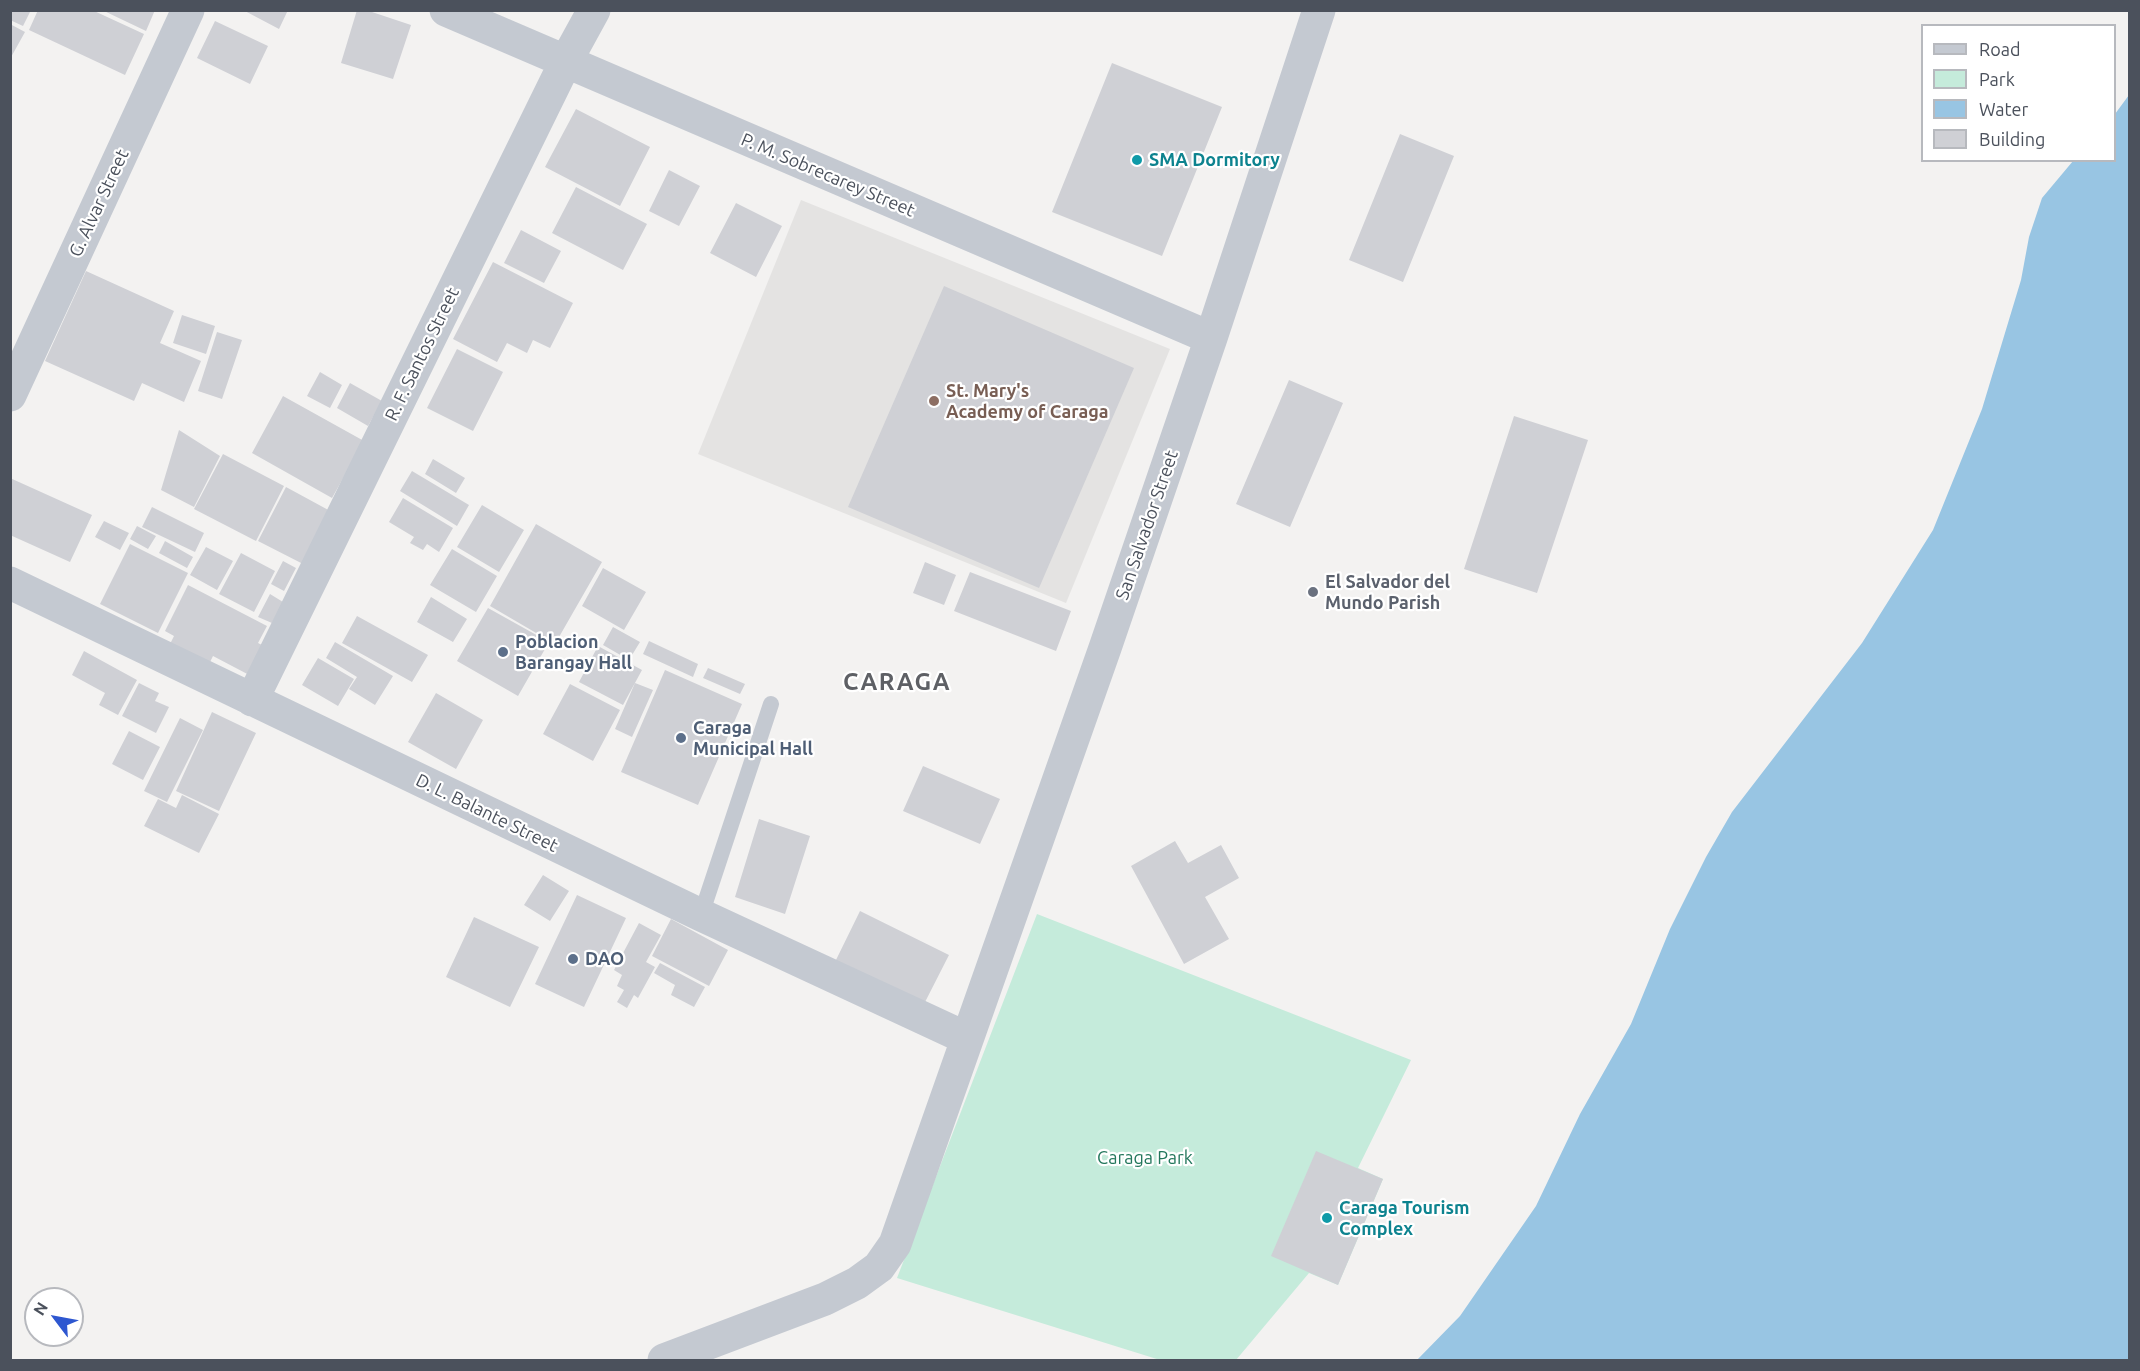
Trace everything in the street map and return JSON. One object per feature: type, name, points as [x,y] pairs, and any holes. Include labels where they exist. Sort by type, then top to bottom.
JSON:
[{"type":"street","name":"G. Alvar Street","points":[[10,395],[188,10]]},
{"type":"street","name":"P. M. Sobrecarey Street","points":[[446,10],[565,63],[1211,338]]},
{"type":"street","name":"R. F. Santos Street","points":[[252,700],[565,63],[594,10]]},
{"type":"street","name":"San Salvador Street","points":[[664,1360],[825,1299],[857,1283],[879,1267],[895,1244],[1105,648],[1211,338],[1319,10]]},
{"type":"street","name":"D. L. Balante Street","points":[[10,584],[701,915],[966,1038]]},
{"type":"lane","points":[[701,915],[771,704]]},
{"type":"shaded area","name":"St. Mary's Academy of Caraga","points":[[801,200],[1170,349],[1066,603],[698,454]]},
{"type":"green space","name":"Caraga Park","points":[[1037,914],[1411,1060],[1358,1168],[1383,1179],[1338,1285],[1309,1273],[1236,1360],[1160,1360],[897,1278]]},
{"type":"water","points":[[2129,95],[2129,1360],[1417,1360],[1460,1316],[1536,1206],[1580,1114],[1631,1024],[1670,929],[1706,857],[1732,812],[1862,643],[1933,530],[1982,409],[2021,280],[2029,237],[2042,198],[2072,162],[2116,162],[2116,113]]},
{"type":"building","points":[[10,10],[31,10],[23,26],[10,20]]},
{"type":"building","points":[[38,10],[92,10],[144,34],[125,75],[29,30]]},
{"type":"building","points":[[102,10],[155,10],[146,31]]},
{"type":"building","points":[[243,10],[288,10],[279,29]]},
{"type":"building","points":[[357,10],[366,10],[411,25],[393,79],[341,63]]},
{"type":"building","points":[[215,21],[268,46],[250,84],[197,58]]},
{"type":"building","points":[[10,24],[25,32],[10,59]]},
{"type":"building","name":"SMA Dormitory","points":[[1112,63],[1222,107],[1162,256],[1052,212]]},
{"type":"building","points":[[576,109],[650,147],[620,206],[545,167]]},
{"type":"building","points":[[1400,134],[1454,156],[1403,282],[1349,260]]},
{"type":"building","points":[[669,170],[700,186],[679,226],[649,211]]},
{"type":"building","points":[[576,187],[647,224],[623,270],[552,233]]},
{"type":"building","points":[[736,203],[782,226],[756,277],[710,253]]},
{"type":"building","points":[[521,230],[561,251],[544,283],[504,263]]},
{"type":"building","points":[[493,262],[573,303],[550,348],[533,340],[527,353],[507,343],[497,362],[453,339]]},
{"type":"building","points":[[86,271],[174,311],[160,343],[201,361],[184,402],[142,383],[134,401],[45,361]]},
{"type":"building","points":[[944,286],[1134,368],[1039,588],[848,507]]},
{"type":"building","points":[[182,315],[215,326],[206,354],[173,343]]},
{"type":"building","points":[[217,332],[242,340],[222,399],[198,391]]},
{"type":"building","points":[[457,349],[503,372],[473,431],[427,408]]},
{"type":"building","points":[[320,372],[342,385],[330,408],[307,396]]},
{"type":"building","points":[[1289,380],[1343,403],[1290,527],[1236,504]]},
{"type":"building","points":[[350,383],[382,401],[368,426],[337,408]]},
{"type":"building","points":[[283,396],[364,441],[332,498],[252,453]]},
{"type":"building","points":[[1514,416],[1588,440],[1537,593],[1464,569]]},
{"type":"building","points":[[179,430],[220,456],[194,507],[161,490]]},
{"type":"building","points":[[223,454],[284,486],[256,541],[194,509]]},
{"type":"building","points":[[433,459],[465,478],[456,493],[425,474]]},
{"type":"building","points":[[412,471],[469,505],[457,526],[400,491]]},
{"type":"building","points":[[10,478],[92,515],[70,562],[10,535]]},
{"type":"building","points":[[286,487],[332,512],[305,565],[258,541]]},
{"type":"building","points":[[403,498],[453,528],[439,552],[427,544],[423,550],[410,543],[414,537],[389,522]]},
{"type":"building","points":[[482,505],[524,530],[499,572],[457,547]]},
{"type":"building","points":[[152,507],[204,533],[195,552],[142,527]]},
{"type":"building","points":[[104,521],[129,533],[120,550],[95,537]]},
{"type":"building","points":[[536,524],[602,562],[555,644],[490,606]]},
{"type":"building","points":[[137,526],[156,536],[148,549],[130,539]]},
{"type":"building","points":[[165,541],[193,557],[187,568],[159,553]]},
{"type":"building","points":[[130,544],[188,573],[158,633],[100,604]]},
{"type":"building","points":[[206,547],[233,561],[217,590],[190,575]]},
{"type":"building","points":[[452,549],[497,576],[476,612],[430,585]]},
{"type":"building","points":[[241,553],[275,571],[254,612],[219,594]]},
{"type":"building","points":[[283,561],[296,568],[284,591],[271,584]]},
{"type":"building","points":[[925,562],[956,575],[944,605],[913,593]]},
{"type":"building","points":[[603,568],[646,592],[624,630],[582,606]]},
{"type":"building","points":[[970,572],[1071,611],[1056,651],[954,611]]},
{"type":"building","points":[[188,585],[267,626],[258,643],[268,648],[253,677],[213,656],[207,668],[168,648],[174,636],[165,631]]},
{"type":"building","points":[[270,594],[283,602],[272,623],[258,617]]},
{"type":"building","points":[[431,597],[467,619],[453,642],[417,622]]},
{"type":"building","name":"Poblacion Barangay Hall","points":[[488,608],[549,642],[518,696],[457,661]]},
{"type":"building","points":[[357,616],[428,655],[412,682],[342,643]]},
{"type":"building","points":[[613,627],[640,642],[629,660],[603,645]]},
{"type":"building","points":[[649,641],[698,664],[693,677],[643,654]]},
{"type":"building","points":[[335,642],[393,676],[375,705],[349,689],[357,677],[326,658]]},
{"type":"building","points":[[598,646],[642,670],[623,705],[579,682]]},
{"type":"building","points":[[84,651],[137,680],[118,715],[99,705],[105,693],[72,675]]},
{"type":"building","points":[[318,658],[354,679],[338,706],[302,685]]},
{"type":"building","points":[[708,668],[745,684],[740,694],[703,678]]},
{"type":"building","name":"Caraga Municipal Hall","points":[[665,670],[742,704],[698,805],[621,772]]},
{"type":"building","points":[[139,683],[159,693],[155,701],[169,707],[156,733],[122,716]]},
{"type":"building","points":[[635,683],[653,690],[632,737],[615,729]]},
{"type":"building","points":[[570,684],[620,710],[593,761],[543,734]]},
{"type":"building","points":[[436,693],[483,720],[456,769],[408,742]]},
{"type":"building","points":[[212,712],[256,733],[219,811],[176,791]]},
{"type":"building","points":[[180,718],[203,730],[167,802],[144,791]]},
{"type":"building","points":[[129,731],[160,747],[143,780],[112,764]]},
{"type":"building","points":[[923,766],[1000,799],[980,844],[903,811]]},
{"type":"building","points":[[182,795],[219,814],[199,853],[144,826],[158,799],[176,808]]},
{"type":"building","points":[[759,819],[810,836],[785,914],[735,897]]},
{"type":"building","points":[[1175,841],[1188,863],[1221,845],[1239,878],[1205,897],[1229,939],[1184,964],[1131,866]]},
{"type":"building","points":[[543,875],[569,891],[550,921],[524,905]]},
{"type":"building","points":[[577,895],[626,918],[584,1007],[535,984]]},
{"type":"building","points":[[860,911],[949,955],[923,1006],[835,962]]},
{"type":"building","points":[[474,917],[539,947],[510,1007],[446,977]]},
{"type":"building","points":[[671,919],[728,950],[709,986],[652,956]]},
{"type":"building","points":[[639,923],[661,935],[646,962],[655,967],[638,998],[634,995],[627,1008],[617,1002],[624,990],[617,986],[622,975],[614,970]]},
{"type":"building","points":[[660,963],[705,987],[694,1007],[671,995],[675,985],[654,973]]},
{"type":"building","name":"Caraga Tourism Complex","points":[[1316,1151],[1383,1179],[1338,1285],[1271,1256]]},
{"type":"place","name":"SMA Dormitory","points":[[1137,160]]},
{"type":"place","name":"St. Mary's Academy of Caraga","points":[[934,401]]},
{"type":"place","name":"El Salvador del Mundo Parish","points":[[1313,592]]},
{"type":"place","name":"Poblacion Barangay Hall","points":[[503,652]]},
{"type":"place","name":"Caraga Municipal Hall","points":[[681,738]]},
{"type":"place","name":"DAO","points":[[573,959]]},
{"type":"place","name":"Caraga Tourism Complex","points":[[1327,1218]]},
{"type":"district","name":"CARAGA","points":[[897,682]]}]
